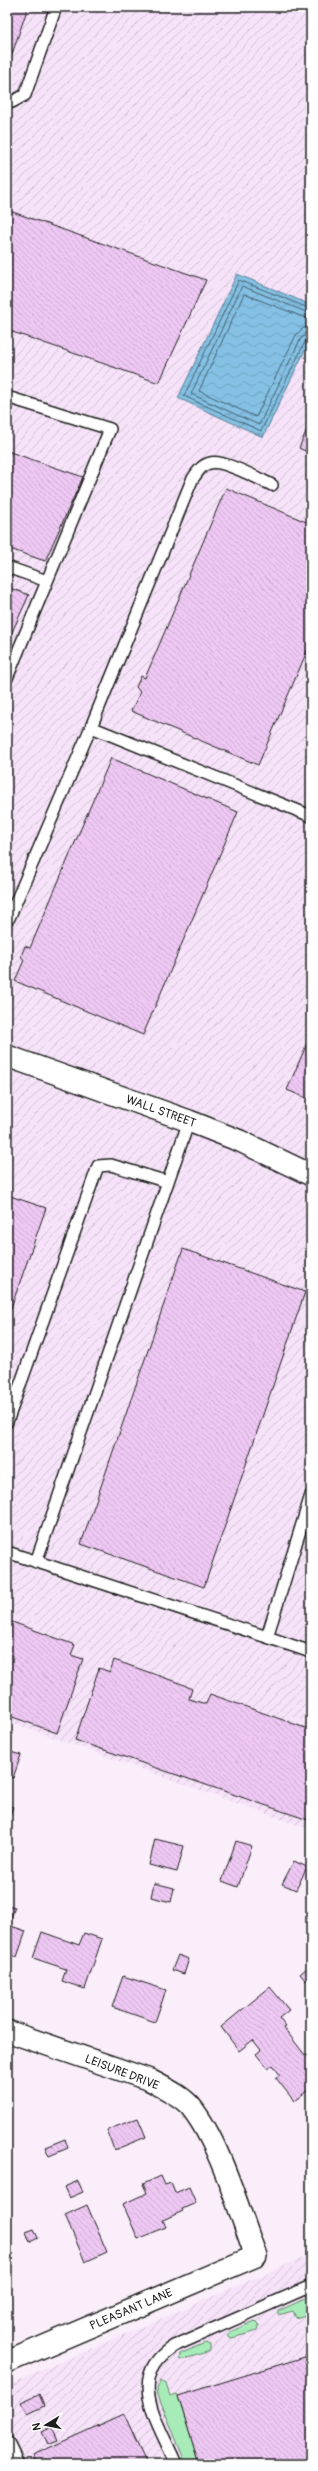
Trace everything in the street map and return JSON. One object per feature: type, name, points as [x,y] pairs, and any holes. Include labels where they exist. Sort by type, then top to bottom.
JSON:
[{"type":"street","name":"WALL STREET","points":[[7,1056],[189,1121],[240,1141],[311,1175]]},
{"type":"street","name":"LEISURE DRIVE","points":[[7,2031],[150,2080],[172,2092],[190,2106],[209,2135],[256,2256]]},
{"type":"street","name":"PLEASANT LANE","points":[[7,2362],[256,2256]]},
{"type":"lane","points":[[7,102],[12,102],[25,95],[56,7]]},
{"type":"lane","points":[[7,397],[110,429],[7,678]]},
{"type":"lane","points":[[7,919],[9,918],[91,727],[192,480],[200,469],[210,463],[220,462],[272,485]]},
{"type":"lane","points":[[7,567],[47,581]]},
{"type":"lane","points":[[91,727],[311,816]]},
{"type":"lane","points":[[36,1562],[189,1121]]},
{"type":"lane","points":[[7,1422],[98,1166],[110,1165],[168,1182]]},
{"type":"lane","points":[[267,1637],[311,1495]]},
{"type":"lane","points":[[7,1552],[311,1652]]},
{"type":"lane","points":[[176,2464],[149,2401],[147,2388],[148,2376],[159,2357],[174,2346],[311,2286]]},
{"type":"lane","points":[[7,2441],[18,2464]]},
{"type":"shaded area","points":[[7,7],[311,7],[311,1830],[7,1721]]},
{"type":"shaded area","points":[[311,2254],[311,2464],[7,2464],[7,2385]]},
{"type":"green space","points":[[307,2298],[311,2313],[296,2318],[293,2311],[278,2315],[278,2311]]},
{"type":"green space","points":[[255,2321],[259,2325],[257,2331],[232,2338],[228,2336],[230,2332]]},
{"type":"green space","points":[[205,2343],[210,2345],[210,2351],[181,2360],[179,2359],[180,2354]]},
{"type":"green space","points":[[161,2380],[166,2384],[170,2396],[177,2394],[178,2396],[199,2464],[186,2464],[158,2395],[157,2389]]},
{"type":"water","points":[[237,274],[311,305],[311,338],[263,437],[178,398]]},
{"type":"building","points":[[7,7],[28,7],[8,66],[7,66]]},
{"type":"building","points":[[7,210],[206,280],[159,383],[7,330]]},
{"type":"building","points":[[311,420],[311,454],[299,448]]},
{"type":"building","points":[[7,451],[83,477],[45,561],[7,548]]},
{"type":"building","points":[[226,488],[311,524],[311,642],[258,765],[131,711],[140,692],[136,687],[141,676],[145,678]]},
{"type":"building","points":[[7,587],[29,595],[7,643]]},
{"type":"building","points":[[111,758],[238,812],[143,1035],[15,981],[24,960],[21,956],[25,946],[30,948]]},
{"type":"building","points":[[311,1034],[311,1100],[287,1090]]},
{"type":"building","points":[[7,1195],[46,1208],[7,1319]]},
{"type":"building","points":[[183,1249],[305,1292],[204,1587],[81,1544]]},
{"type":"building","points":[[7,1620],[75,1645],[71,1655],[83,1659],[57,1733],[7,1715]]},
{"type":"building","points":[[114,1660],[182,1684],[192,1689],[189,1699],[206,1704],[210,1694],[311,1730],[311,1821],[75,1740],[99,1668],[110,1672]]},
{"type":"building","points":[[7,1751],[21,1755],[13,1778],[7,1776]]},
{"type":"building","points":[[7,1805],[13,1807],[7,1823]]},
{"type":"building","points":[[155,1839],[184,1846],[177,1872],[149,1865]]},
{"type":"building","points":[[236,1841],[252,1846],[238,1887],[222,1881]]},
{"type":"building","points":[[294,1861],[307,1867],[296,1890],[282,1884]]},
{"type":"building","points":[[154,1883],[174,1888],[171,1902],[151,1897]]},
{"type":"building","points":[[7,1905],[15,1907],[8,1925],[26,1931],[17,1957],[7,1954]]},
{"type":"building","points":[[42,1932],[79,1945],[84,1933],[102,1939],[85,1989],[62,1981],[66,1969],[33,1958]]},
{"type":"building","points":[[178,1955],[189,1959],[184,1974],[172,1970]]},
{"type":"building","points":[[307,1968],[311,1976],[306,1981],[300,1974]]},
{"type":"building","points":[[123,1976],[166,1990],[155,2022],[112,2007]]},
{"type":"building","points":[[270,1987],[289,2010],[279,2018],[286,2027],[284,2028],[305,2055],[311,2052],[311,2088],[294,2101],[276,2078],[280,2075],[273,2065],[268,2069],[256,2054],[261,2050],[253,2040],[239,2051],[221,2027]]},
{"type":"building","points":[[138,2118],[146,2137],[114,2150],[107,2130]]},
{"type":"building","points":[[65,2139],[68,2148],[49,2156],[45,2147]]},
{"type":"building","points":[[161,2176],[165,2185],[171,2183],[175,2193],[189,2187],[196,2203],[163,2220],[166,2227],[138,2239],[123,2204],[147,2193],[143,2184]]},
{"type":"building","points":[[78,2181],[83,2192],[69,2198],[64,2187]]},
{"type":"building","points":[[87,2205],[107,2252],[85,2262],[65,2215]]},
{"type":"building","points":[[34,2229],[38,2238],[30,2242],[26,2232]]},
{"type":"building","points":[[311,2355],[311,2463],[199,2464],[178,2396]]},
{"type":"building","points":[[39,2394],[44,2406],[27,2414],[21,2402]]},
{"type":"building","points":[[124,2414],[147,2464],[37,2464],[33,2455]]},
{"type":"building","points":[[52,2427],[58,2440],[48,2444],[42,2432]]}]
